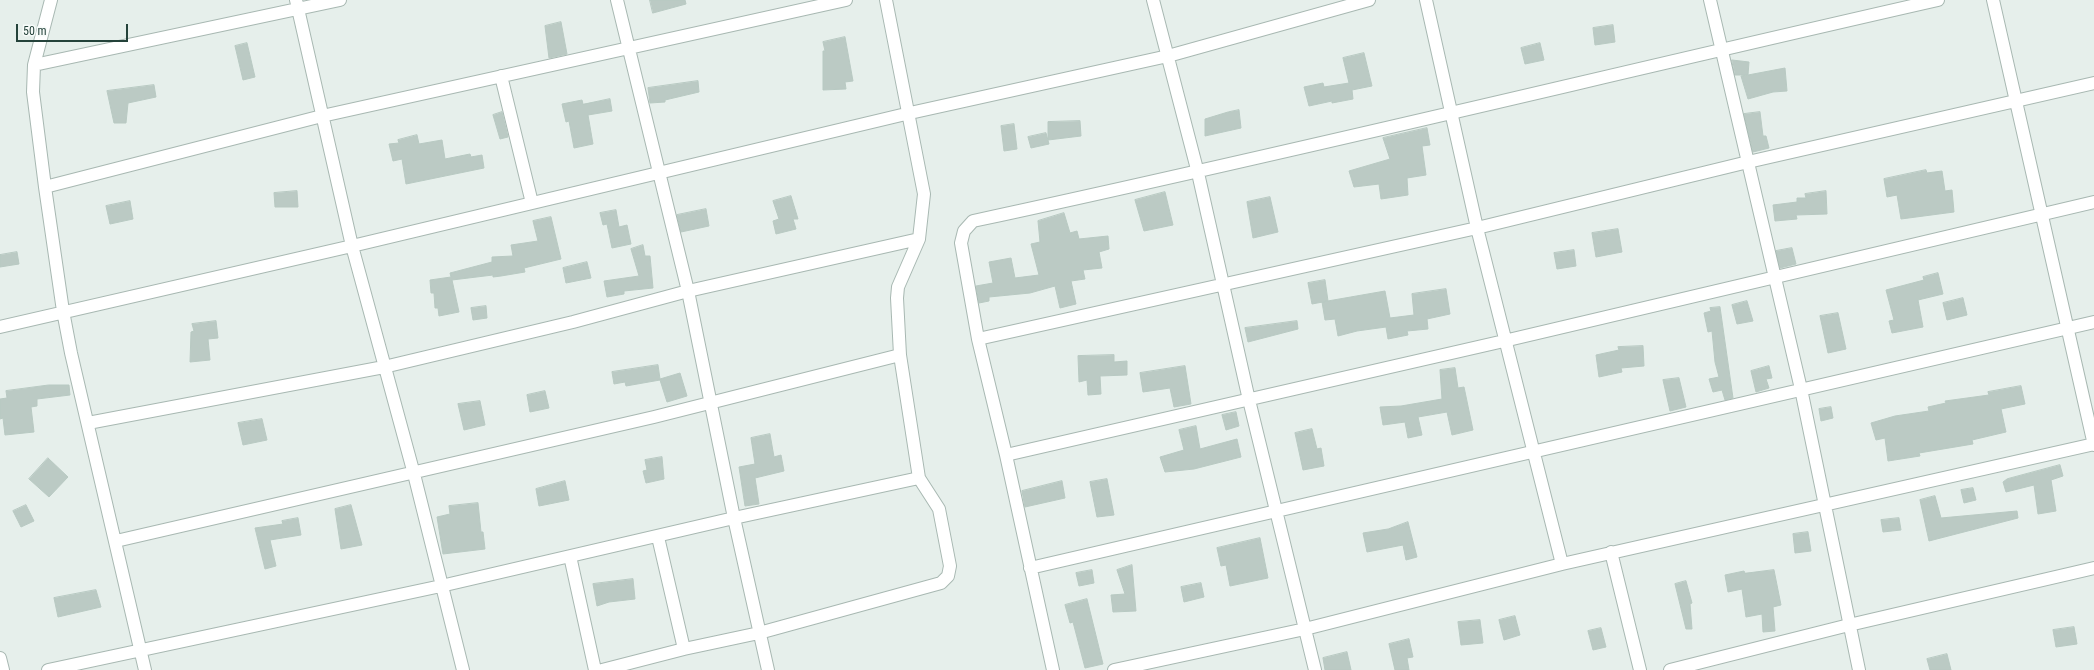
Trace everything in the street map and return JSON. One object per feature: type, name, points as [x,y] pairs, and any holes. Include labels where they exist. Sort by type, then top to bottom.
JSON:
[{"type":"street","points":[[51,0],[34,65],[33,92],[45,187],[63,311],[145,670]]},
{"type":"street","points":[[34,65],[297,5],[340,0]]},
{"type":"street","points":[[617,0],[688,291],[712,403],[734,518],[768,670]]},
{"type":"street","points":[[45,187],[322,116],[846,0]]},
{"type":"street","points":[[602,670],[684,649],[759,633],[941,583],[948,576],[950,566],[939,509],[919,478],[900,355],[897,292],[919,239],[924,194],[910,113],[886,0]]},
{"type":"street","points":[[1153,0],[1198,173],[1249,400],[1315,670]]},
{"type":"street","points":[[0,327],[63,311],[352,246],[659,171],[910,113],[1168,56],[1369,0]]},
{"type":"street","points":[[1426,0],[1504,341],[1534,451],[1562,564]]},
{"type":"street","points":[[1710,0],[1801,389],[1859,670]]},
{"type":"street","points":[[1053,670],[1006,455],[978,339],[961,243],[964,231],[973,221],[1198,173],[1452,111],[1938,0]]},
{"type":"street","points":[[1114,670],[1305,629],[1611,552],[2094,444],[1993,0]]},
{"type":"street","points":[[297,5],[352,246],[414,474],[463,670]]},
{"type":"street","points":[[501,76],[532,203]]},
{"type":"street","points":[[978,339],[1477,228],[1748,162],[2094,83]]},
{"type":"street","points":[[1006,455],[1504,341],[2094,202]]},
{"type":"street","points":[[88,423],[384,368],[566,324],[688,291],[919,239]]},
{"type":"street","points":[[1030,568],[2094,322]]},
{"type":"street","points":[[116,541],[414,474],[712,403],[900,355]]},
{"type":"street","points":[[48,670],[441,586],[734,518],[919,478]]},
{"type":"street","points":[[658,536],[684,649]]},
{"type":"street","points":[[1611,552],[1640,670]]},
{"type":"street","points":[[570,556],[595,670]]},
{"type":"street","points":[[1670,670],[1849,625],[2094,568]]},
{"type":"street","points":[[0,658],[3,670]]},
{"type":"building","points":[[650,0],[685,0],[686,4],[653,13]]},
{"type":"building","points":[[561,22],[567,54],[549,58],[545,26]]},
{"type":"building","points":[[1613,25],[1615,42],[1595,45],[1593,28]]},
{"type":"building","points":[[845,37],[853,81],[845,82],[846,89],[823,90],[823,51],[825,51],[823,42]]},
{"type":"building","points":[[247,43],[255,77],[243,80],[235,46]]},
{"type":"building","points":[[1540,43],[1544,60],[1525,64],[1521,48]]},
{"type":"building","points":[[1364,53],[1372,86],[1352,90],[1353,99],[1332,103],[1332,101],[1309,106],[1304,87],[1323,83],[1324,87],[1349,83],[1343,58]]},
{"type":"building","points":[[1732,60],[1749,62],[1748,75],[1785,68],[1787,91],[1773,92],[1748,99],[1741,76],[1747,75],[1735,75]]},
{"type":"building","points":[[698,81],[699,92],[665,100],[665,102],[650,103],[648,88]]},
{"type":"building","points":[[154,85],[156,97],[128,103],[126,123],[114,123],[107,91]]},
{"type":"building","points":[[610,99],[612,111],[588,115],[593,144],[574,148],[569,121],[566,122],[562,104],[582,100],[583,104]]},
{"type":"building","points":[[1239,110],[1241,128],[1205,136],[1205,119]]},
{"type":"building","points":[[502,112],[508,137],[500,139],[493,115]]},
{"type":"building","points":[[1760,112],[1763,136],[1766,136],[1769,148],[1753,152],[1744,114]]},
{"type":"building","points":[[1080,121],[1081,136],[1048,140],[1048,122]]},
{"type":"building","points":[[1014,124],[1017,149],[1004,151],[1001,126]]},
{"type":"building","points":[[1427,128],[1430,145],[1422,146],[1426,175],[1407,178],[1408,195],[1381,199],[1379,184],[1354,187],[1349,171],[1390,159],[1383,138]]},
{"type":"building","points":[[1046,133],[1049,144],[1031,148],[1028,137]]},
{"type":"building","points":[[417,135],[419,144],[442,140],[445,159],[470,154],[471,157],[482,155],[484,168],[406,184],[402,159],[393,161],[389,144],[399,143],[398,140]]},
{"type":"building","points":[[1926,170],[1927,173],[1942,171],[1945,191],[1952,190],[1954,212],[1901,219],[1897,195],[1887,197],[1884,179]]},
{"type":"building","points":[[297,191],[298,207],[275,207],[274,193]]},
{"type":"building","points":[[1826,191],[1827,214],[1796,215],[1797,219],[1775,221],[1773,205],[1797,202],[1797,198],[1806,198],[1805,194]]},
{"type":"building","points":[[1165,192],[1173,225],[1144,231],[1135,200]]},
{"type":"building","points":[[791,196],[798,219],[793,219],[796,229],[776,234],[773,221],[779,219],[773,201]]},
{"type":"building","points":[[1270,197],[1278,232],[1253,238],[1247,202]]},
{"type":"building","points":[[130,201],[133,219],[110,224],[106,206]]},
{"type":"building","points":[[706,209],[709,226],[681,232],[677,215]]},
{"type":"building","points":[[616,210],[619,227],[627,225],[631,244],[612,248],[607,224],[603,225],[600,213]]},
{"type":"building","points":[[1064,213],[1070,233],[1077,231],[1079,239],[1108,236],[1109,249],[1099,252],[1102,268],[1083,270],[1085,279],[1071,281],[1076,304],[1060,308],[1055,286],[1030,293],[989,297],[989,301],[979,303],[976,286],[993,283],[989,262],[1011,258],[1015,278],[1039,275],[1031,244],[1040,242],[1038,221]]},
{"type":"building","points":[[551,217],[561,259],[524,268],[525,272],[493,277],[493,275],[452,280],[459,312],[439,316],[438,308],[435,308],[434,293],[431,293],[430,280],[451,277],[450,273],[492,262],[492,257],[513,256],[511,245],[538,241],[533,221]]},
{"type":"building","points":[[1618,229],[1622,252],[1596,257],[1592,233]]},
{"type":"building","points":[[643,245],[645,256],[650,256],[653,288],[624,291],[624,294],[607,297],[604,281],[639,276],[631,249]]},
{"type":"building","points":[[1792,248],[1796,264],[1780,268],[1776,251]]},
{"type":"building","points":[[1574,250],[1576,266],[1557,269],[1554,253]]},
{"type":"building","points":[[17,252],[19,264],[0,267],[0,255]]},
{"type":"building","points":[[587,262],[591,278],[566,283],[563,268]]},
{"type":"building","points":[[1938,273],[1943,294],[1918,300],[1923,327],[1892,333],[1889,321],[1894,320],[1886,290],[1924,280],[1923,277]]},
{"type":"building","points":[[1325,280],[1328,301],[1312,304],[1308,283]]},
{"type":"building","points":[[1446,289],[1450,314],[1427,319],[1428,329],[1407,331],[1408,335],[1388,339],[1386,327],[1357,331],[1338,336],[1335,319],[1325,320],[1322,302],[1385,291],[1390,318],[1414,315],[1412,294]]},
{"type":"building","points":[[1963,298],[1967,315],[1947,320],[1943,303]]},
{"type":"building","points":[[1747,301],[1753,321],[1737,324],[1732,305]]},
{"type":"building","points":[[486,306],[487,318],[473,320],[471,308]]},
{"type":"building","points":[[1720,307],[1733,398],[1725,400],[1722,390],[1713,392],[1709,379],[1719,377],[1715,362],[1712,331],[1708,332],[1704,313],[1711,311],[1710,308]]},
{"type":"building","points":[[1838,313],[1846,349],[1828,353],[1820,316]]},
{"type":"building","points":[[216,321],[218,338],[208,339],[210,360],[190,362],[191,332],[194,331],[192,324]]},
{"type":"building","points":[[1297,321],[1298,329],[1248,342],[1245,328]]},
{"type":"building","points":[[1643,346],[1644,366],[1621,368],[1622,372],[1599,377],[1596,355],[1619,350],[1618,347]]},
{"type":"building","points":[[1114,355],[1114,362],[1127,361],[1127,375],[1100,376],[1101,394],[1088,395],[1087,380],[1079,382],[1078,356]]},
{"type":"building","points":[[658,365],[660,379],[680,373],[687,396],[667,402],[660,380],[626,386],[625,382],[614,384],[612,372]]},
{"type":"building","points":[[1185,366],[1191,404],[1174,407],[1170,388],[1143,392],[1140,373]]},
{"type":"building","points":[[1769,366],[1772,378],[1766,379],[1769,388],[1756,392],[1751,371]]},
{"type":"building","points":[[1455,368],[1458,388],[1464,387],[1473,430],[1452,435],[1447,412],[1418,417],[1422,435],[1408,438],[1405,422],[1383,425],[1380,407],[1401,406],[1442,399],[1440,370]]},
{"type":"building","points":[[1679,378],[1686,407],[1670,411],[1663,380]]},
{"type":"building","points":[[49,385],[69,385],[70,395],[37,399],[37,406],[31,407],[34,432],[5,435],[3,418],[0,419],[0,399],[7,398],[6,391]]},
{"type":"building","points":[[2021,386],[2025,404],[2001,409],[2006,432],[1972,440],[1973,444],[1919,453],[1920,456],[1888,461],[1885,438],[1876,440],[1871,423],[1895,416],[1929,411],[1928,407],[1946,403],[1945,401],[1989,395],[1988,392]]},
{"type":"building","points":[[545,391],[549,408],[530,412],[527,395]]},
{"type":"building","points":[[480,401],[485,425],[464,430],[458,404]]},
{"type":"building","points":[[1831,407],[1833,418],[1821,421],[1819,409]]},
{"type":"building","points":[[1236,412],[1239,426],[1226,430],[1222,415]]},
{"type":"building","points":[[262,419],[267,440],[243,445],[238,423]]},
{"type":"building","points":[[1196,426],[1200,449],[1237,439],[1241,457],[1194,469],[1165,472],[1160,457],[1184,450],[1179,430]]},
{"type":"building","points":[[1312,429],[1317,449],[1321,448],[1324,466],[1303,470],[1295,433]]},
{"type":"building","points":[[770,434],[774,457],[781,455],[784,471],[755,478],[759,504],[745,506],[739,467],[755,464],[751,438]]},
{"type":"building","points":[[662,457],[664,479],[646,483],[643,471],[647,470],[645,460]]},
{"type":"building","points":[[48,458],[68,477],[49,497],[29,479]]},
{"type":"building","points":[[2060,465],[2063,476],[2051,480],[2056,511],[2038,514],[2034,485],[2006,492],[2003,482],[2007,479]]},
{"type":"building","points":[[1107,479],[1114,515],[1097,517],[1090,482]]},
{"type":"building","points":[[565,481],[569,500],[539,506],[536,489]]},
{"type":"building","points":[[1062,481],[1065,498],[1025,507],[1022,491]]},
{"type":"building","points":[[1973,488],[1976,500],[1964,503],[1961,490]]},
{"type":"building","points":[[1935,496],[1941,518],[2017,511],[2018,518],[1929,541],[1920,500]]},
{"type":"building","points":[[478,503],[481,532],[483,532],[485,549],[443,554],[437,517],[450,514],[449,506]]},
{"type":"building","points":[[26,505],[34,521],[21,527],[13,511]]},
{"type":"building","points":[[351,505],[362,545],[341,549],[335,509]]},
{"type":"building","points":[[298,518],[301,535],[270,540],[276,566],[265,569],[255,528],[283,524],[282,521]]},
{"type":"building","points":[[1899,518],[1901,530],[1883,532],[1881,520]]},
{"type":"building","points":[[1408,522],[1417,557],[1406,560],[1403,545],[1367,552],[1363,533],[1388,529]]},
{"type":"building","points":[[1808,532],[1811,551],[1795,553],[1793,534]]},
{"type":"building","points":[[1260,538],[1268,578],[1230,586],[1226,565],[1221,566],[1217,548]]},
{"type":"building","points":[[1132,565],[1136,611],[1113,612],[1111,595],[1125,594],[1117,570]]},
{"type":"building","points":[[1092,570],[1094,583],[1079,586],[1076,573]]},
{"type":"building","points":[[1774,570],[1781,605],[1773,607],[1775,631],[1763,632],[1762,614],[1746,617],[1742,589],[1728,592],[1725,575],[1744,571],[1745,573]]},
{"type":"building","points":[[633,579],[635,599],[609,602],[597,606],[593,584]]},
{"type":"building","points":[[1686,581],[1692,603],[1690,604],[1692,629],[1686,629],[1675,584]]},
{"type":"building","points":[[1201,583],[1204,597],[1184,602],[1181,587]]},
{"type":"building","points":[[96,590],[101,607],[58,617],[54,598]]},
{"type":"building","points":[[1087,599],[1103,664],[1085,668],[1073,622],[1070,623],[1065,605]]},
{"type":"building","points":[[1515,616],[1520,635],[1504,640],[1499,620]]},
{"type":"building","points":[[1480,620],[1483,643],[1461,645],[1458,622]]},
{"type":"building","points":[[2074,627],[2077,644],[2056,647],[2053,630]]},
{"type":"building","points":[[1601,628],[1606,647],[1593,650],[1588,631]]},
{"type":"building","points":[[1409,639],[1413,657],[1407,658],[1409,670],[1395,670],[1389,644]]},
{"type":"building","points":[[1347,652],[1351,670],[1325,670],[1323,658]]},
{"type":"building","points":[[1947,654],[1951,670],[1930,670],[1927,659]]}]
